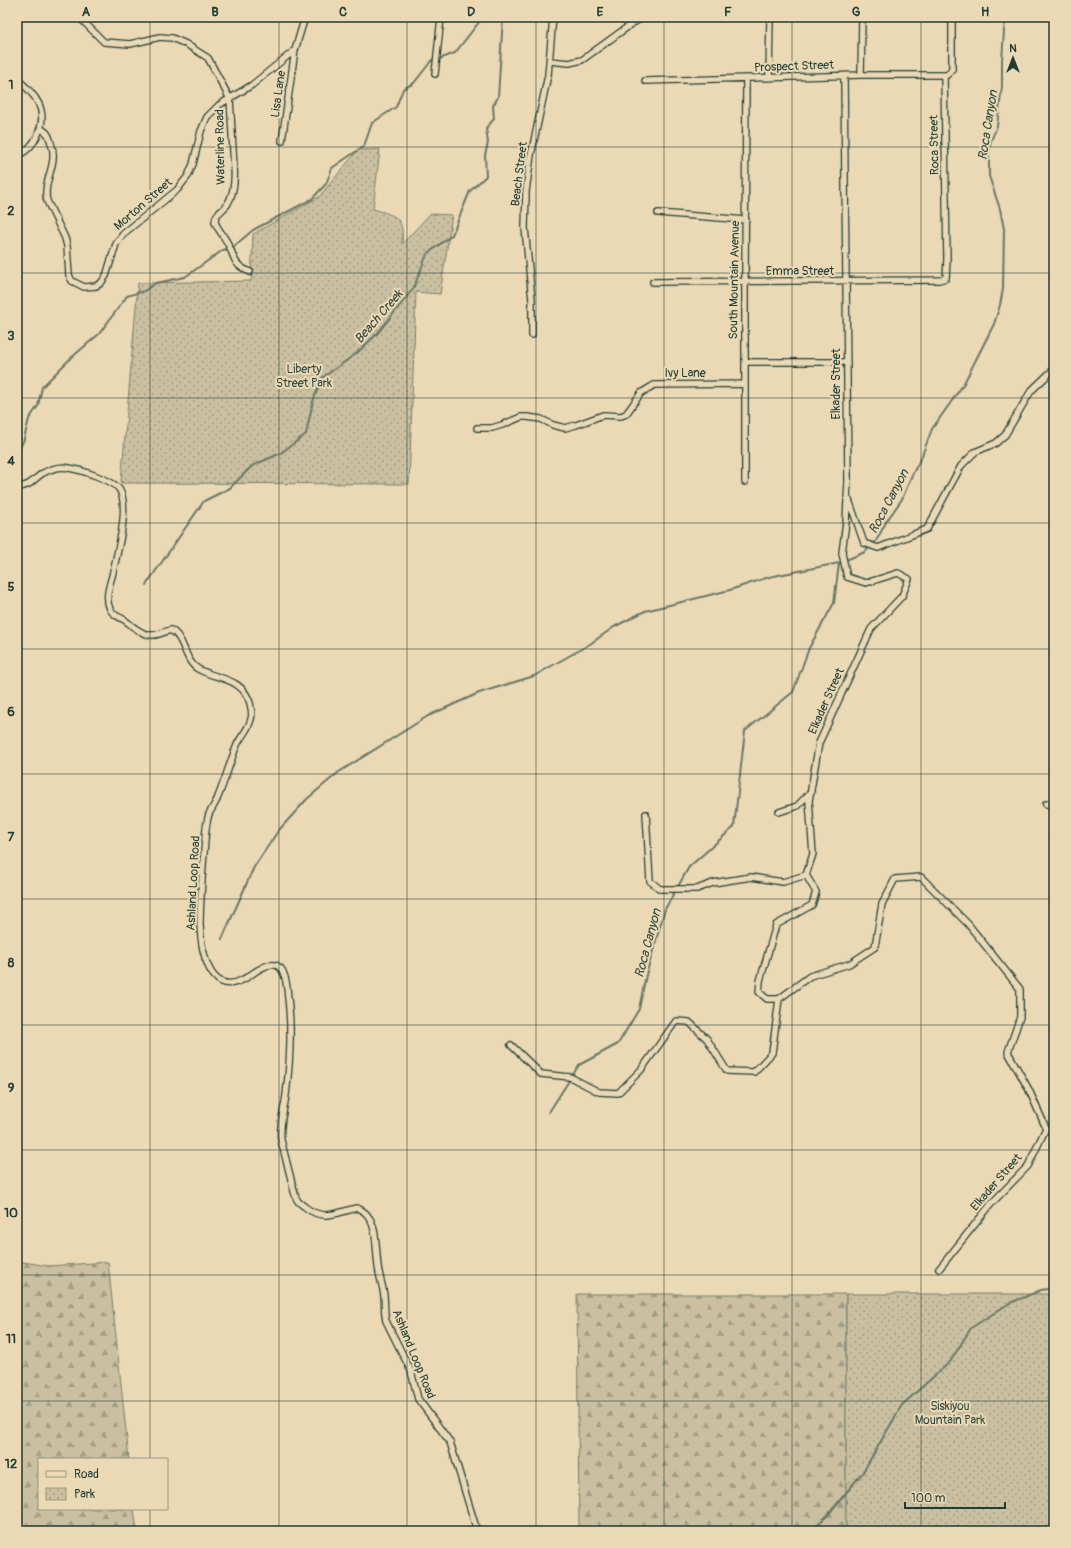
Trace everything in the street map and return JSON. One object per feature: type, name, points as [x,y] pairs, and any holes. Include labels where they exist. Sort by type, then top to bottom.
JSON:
[{"type":"street","name":"Waterline Road","points":[[77,17],[104,42],[130,44],[160,38],[172,38],[186,44],[208,58],[230,99],[234,177],[227,205],[218,213],[215,222],[228,244],[237,264],[250,272]]},
{"type":"street","points":[[295,50],[305,17]]},
{"type":"street","points":[[434,74],[441,17]]},
{"type":"street","name":"Beach Street","points":[[532,335],[532,300],[525,228],[526,191],[531,155],[548,75],[553,17]]},
{"type":"street","points":[[550,61],[570,63],[582,60],[633,23],[644,17]]},
{"type":"street","points":[[769,78],[770,17]]},
{"type":"street","points":[[862,17],[862,75]]},
{"type":"street","name":"Roca Street","points":[[946,278],[944,75],[950,74],[952,70],[952,17]]},
{"type":"street","name":"Morton Street","points":[[41,128],[49,134],[54,151],[53,165],[46,196],[65,238],[67,246],[68,275],[72,281],[78,285],[90,287],[96,286],[104,279],[116,244],[123,234],[177,190],[188,176],[193,164],[201,131],[207,117],[219,106],[252,85],[295,50]]},
{"type":"street","name":"Lisa Lane","points":[[282,141],[295,50]]},
{"type":"street","name":"Prospect Street","points":[[645,81],[862,75],[944,75]]},
{"type":"street","name":"Elkader Street","points":[[806,875],[813,854],[809,801],[819,743],[871,629],[902,596],[910,578],[898,573],[866,583],[847,576],[842,553],[847,496],[847,282],[844,76]]},
{"type":"street","points":[[17,79],[33,94],[40,107],[43,117],[41,128],[33,145],[17,156]]},
{"type":"street","name":"South Mountain Avenue","points":[[746,79],[744,362],[746,482]]},
{"type":"street","points":[[658,214],[746,220]]},
{"type":"street","name":"Emma Street","points":[[653,282],[847,282],[939,280],[946,278]]},
{"type":"street","points":[[744,362],[847,362]]},
{"type":"street","points":[[847,496],[864,543],[878,548],[927,529],[961,466],[975,452],[996,443],[1005,435],[1031,391],[1054,369]]},
{"type":"street","name":"Ivy Lane","points":[[477,428],[492,428],[521,417],[527,417],[541,419],[553,425],[565,428],[576,426],[603,415],[621,416],[626,414],[641,393],[654,385],[745,384]]},
{"type":"street","name":"Ashland Loop Road","points":[[17,487],[26,486],[44,473],[60,467],[79,470],[114,484],[120,490],[123,500],[123,519],[122,532],[108,594],[110,609],[115,615],[124,619],[145,634],[151,635],[170,630],[173,631],[179,639],[192,664],[198,669],[231,680],[247,695],[250,702],[252,718],[238,743],[218,798],[209,815],[206,837],[200,926],[206,963],[213,976],[218,981],[230,983],[240,981],[272,964],[279,966],[283,971],[286,980],[291,1032],[286,1096],[280,1131],[297,1202],[317,1214],[334,1214],[357,1208],[367,1213],[375,1234],[386,1321],[411,1371],[418,1399],[450,1442],[477,1531]]},
{"type":"street","points":[[778,812],[796,806],[811,792]]},
{"type":"street","points":[[1046,804],[1054,804]]},
{"type":"street","points":[[511,1045],[541,1074],[570,1077],[599,1092],[618,1093],[641,1070],[676,1021],[689,1022],[707,1039],[727,1071],[754,1072],[772,1053],[779,999],[767,999],[759,992],[760,981],[776,925],[812,904],[816,892],[806,875],[783,882],[751,877],[713,883],[697,889],[660,889],[650,881],[646,814]]},
{"type":"street","points":[[1053,838],[1054,830]]},
{"type":"street","name":"Elkader Street","points":[[779,999],[810,976],[849,964],[875,947],[882,904],[895,879],[921,877],[968,924],[1020,989],[1020,1017],[1008,1052],[1029,1090],[1046,1128],[1028,1166],[992,1203],[938,1269]]},
{"type":"green space","name":"Liberty Street Park","points":[[380,149],[373,209],[393,216],[397,219],[402,228],[402,244],[430,214],[452,215],[440,294],[416,292],[409,484],[121,483],[138,283],[251,281],[253,234],[319,197],[358,150]]},
{"type":"green space","points":[[17,1261],[48,1266],[108,1262],[129,1458],[38,1458],[38,1510],[134,1510],[137,1531],[17,1531]]},
{"type":"green space","points":[[577,1294],[846,1294],[846,1531],[579,1531]]},
{"type":"green space","name":"Siskiyou Mountain Park","points":[[846,1294],[1054,1294],[1054,1531],[846,1531]]},
{"type":"waterway","points":[[17,455],[24,439],[29,419],[38,406],[42,387],[71,358],[99,334],[127,296],[144,291],[156,283],[185,277],[223,250],[232,248],[253,230],[312,199],[326,184],[332,168],[364,146],[372,123],[396,107],[403,89],[414,83],[432,60],[455,53],[483,17]]},
{"type":"waterway","name":"Beach Creek","points":[[146,585],[204,501],[230,488],[252,466],[281,453],[306,434],[313,401],[322,378],[357,353],[377,334],[413,289],[427,254],[452,235],[470,191],[486,176],[485,155],[488,143],[486,128],[494,119],[493,106],[498,97],[503,17]]},
{"type":"waterway","name":"Beach Creek","points":[[564,18],[579,17]]},
{"type":"waterway","name":"Roca Canyon","points":[[549,1112],[579,1065],[618,1044],[639,1009],[646,975],[665,909],[689,867],[734,827],[745,731],[793,692],[809,648],[834,603],[839,563],[865,552],[876,541],[886,522],[902,499],[921,458],[932,429],[963,385],[994,324],[1003,289],[1004,229],[1000,209],[989,176],[989,150],[997,126],[1002,86],[1005,17]]},
{"type":"waterway","points":[[222,939],[254,867],[278,831],[307,799],[339,772],[428,716],[479,693],[534,676],[590,644],[614,627],[645,611],[730,590],[769,577],[839,563]]},
{"type":"waterway","points":[[810,1531],[827,1516],[863,1472],[902,1405],[950,1362],[971,1328],[1008,1304],[1041,1290],[1054,1288]]}]
